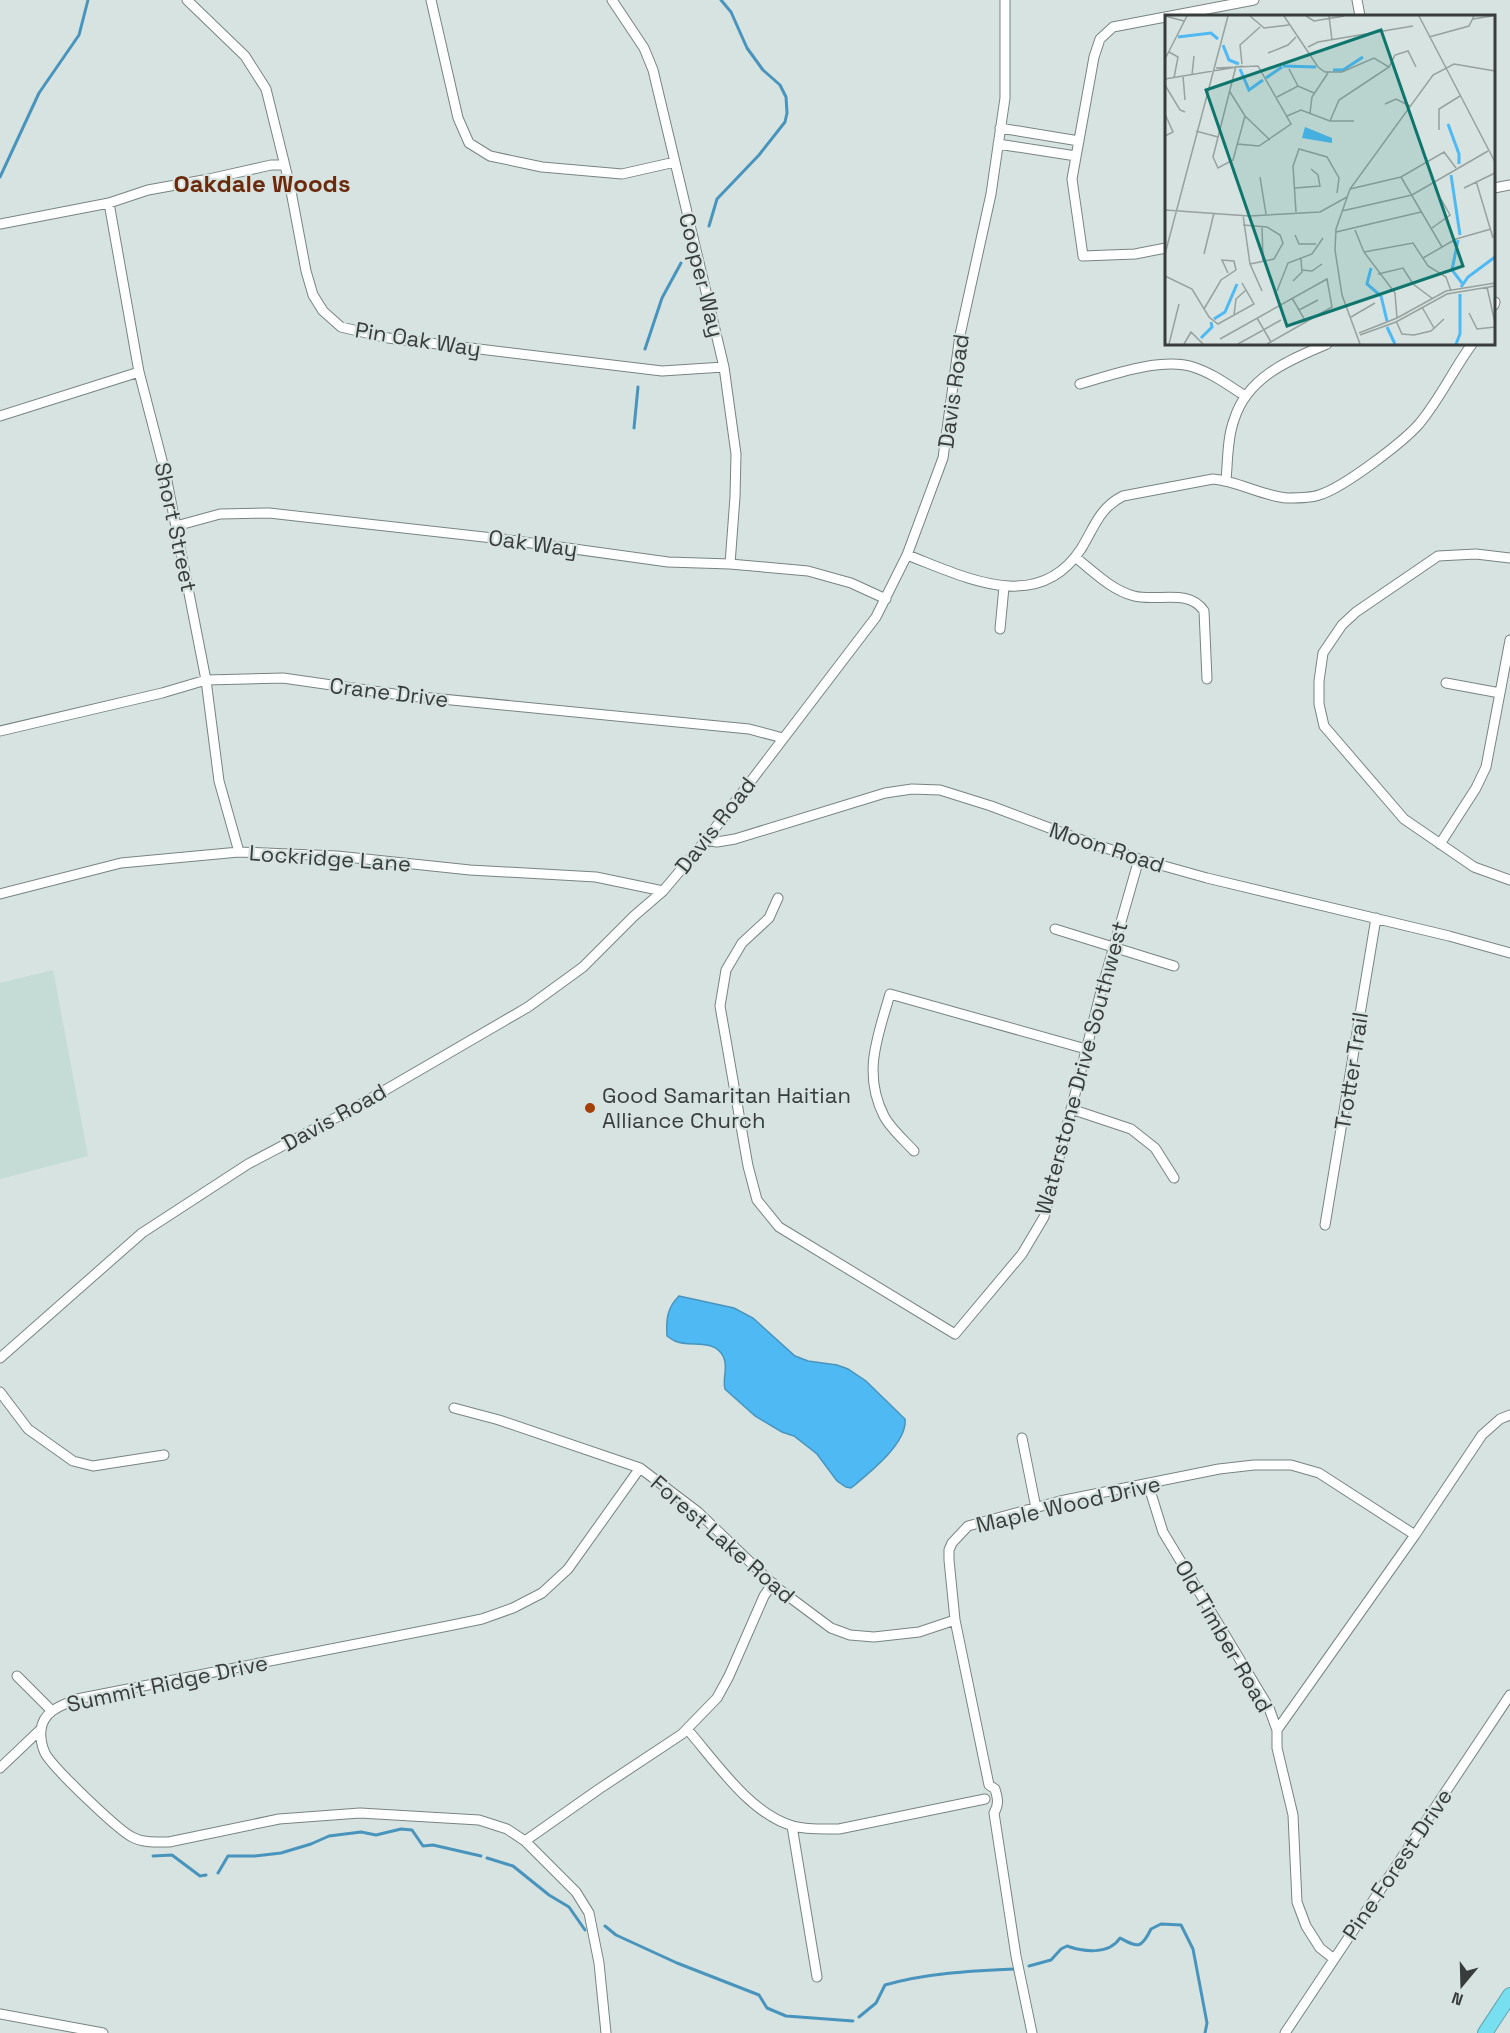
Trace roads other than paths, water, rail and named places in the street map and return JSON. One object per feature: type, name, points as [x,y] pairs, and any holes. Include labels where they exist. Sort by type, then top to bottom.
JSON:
[{"type":"highway","points":[[1485,2033],[1510,1995]]},
{"type":"street","name":"Pin Oak Way","points":[[187,0],[245,56],[266,89],[290,186],[306,271],[313,295],[323,311],[341,327],[388,338],[662,371],[724,367]]},
{"type":"street","points":[[431,0],[458,118],[469,143],[490,156],[542,167],[622,174],[675,162]]},
{"type":"street","name":"Cooper Way","points":[[612,0],[644,48],[653,70],[724,367],[736,454],[730,564]]},
{"type":"street","name":"Davis Road","points":[[0,1358],[142,1233],[248,1164],[356,1107],[528,1007],[584,967],[634,916],[663,891],[706,840],[876,617],[906,555],[943,458],[960,335],[991,194],[1005,98],[1005,0]]},
{"type":"street","points":[[1176,15],[1254,0]]},
{"type":"street","points":[[1356,0],[1360,15]]},
{"type":"street","points":[[1165,17],[1113,27],[1100,39],[1094,57],[1072,179],[1083,256],[1135,254],[1165,248]]},
{"type":"street","points":[[1000,128],[1079,141]]},
{"type":"street","points":[[998,144],[1076,156]]},
{"type":"street","points":[[0,224],[108,202],[148,190],[271,165],[284,165]]},
{"type":"street","points":[[1495,188],[1510,185]]},
{"type":"street","name":"Short Street","points":[[108,202],[139,372],[166,476],[206,680],[219,781],[238,852]]},
{"type":"street","points":[[1226,480],[1233,421],[1245,396],[1257,382],[1289,359],[1324,345]]},
{"type":"street","points":[[906,555],[977,581],[1004,587],[1036,584],[1053,576],[1075,557],[1097,517],[1113,501],[1133,493],[1213,479],[1226,480],[1236,485],[1288,498],[1319,495],[1338,486],[1374,461],[1418,425],[1447,386],[1471,345]]},
{"type":"street","points":[[1080,384],[1145,367],[1173,364],[1190,366],[1206,372],[1245,396]]},
{"type":"street","points":[[0,416],[139,372]]},
{"type":"street","name":"Oak Way","points":[[176,526],[220,514],[269,513],[502,538],[668,562],[730,564],[808,571],[851,583],[886,599]]},
{"type":"street","points":[[1510,558],[1476,554],[1438,556],[1356,612],[1342,625],[1323,653],[1319,692],[1324,726],[1404,819],[1474,867],[1510,880]]},
{"type":"street","points":[[1075,557],[1114,587],[1130,595],[1142,598],[1186,598],[1199,603],[1204,611],[1207,679]]},
{"type":"street","points":[[1000,629],[1004,587]]},
{"type":"street","points":[[1440,843],[1476,788],[1486,767],[1510,640]]},
{"type":"street","name":"Crane Drive","points":[[0,731],[46,722],[206,680],[283,678],[401,695],[749,729],[783,738]]},
{"type":"street","points":[[1446,683],[1500,693]]},
{"type":"street","name":"Moon Road","points":[[706,840],[717,842],[735,838],[878,795],[923,788],[959,795],[1139,859],[1510,953]]},
{"type":"street","name":"Lockridge Lane","points":[[0,894],[121,863],[238,852],[337,856],[470,870],[596,877],[663,891]]},
{"type":"street","name":"Waterstone Drive Southwest","points":[[778,898],[769,918],[742,943],[726,970],[720,1006],[748,1166],[757,1200],[779,1227],[955,1334],[1022,1254],[1044,1217],[1086,1048],[1139,859]]},
{"type":"street","name":"Trotter Trail","points":[[1325,1225],[1376,918]]},
{"type":"street","points":[[1055,929],[1174,966]]},
{"type":"street","points":[[914,1151],[884,1117],[873,1087],[873,1056],[890,994],[1086,1048]]},
{"type":"street","points":[[1071,1108],[1131,1128],[1155,1148],[1174,1178]]},
{"type":"street","points":[[0,1392],[28,1429],[73,1461],[93,1466],[164,1455]]},
{"type":"street","name":"Forest Lake Road","points":[[454,1408],[499,1420],[640,1468],[698,1512],[772,1583],[831,1628],[850,1635],[874,1637],[919,1632],[955,1620]]},
{"type":"street","points":[[1277,1730],[1415,1535],[1482,1435],[1500,1419],[1510,1415]]},
{"type":"street","points":[[1022,1438],[1036,1508]]},
{"type":"street","name":"Maple Wood Drive","points":[[1032,2033],[1016,1956],[994,1813],[987,1807],[985,1799],[985,1791],[989,1785],[955,1620],[949,1550],[952,1543],[968,1526],[1060,1501],[1219,1469],[1254,1465],[1291,1465],[1319,1473],[1415,1535]]},
{"type":"street","name":"Summit Ridge Drive","points":[[606,2033],[590,1913],[576,1892],[525,1841],[507,1829],[479,1820],[360,1813],[279,1819],[168,1842],[150,1842],[134,1838],[120,1830],[62,1773],[45,1753],[40,1729],[51,1710],[77,1699],[482,1619],[513,1608],[542,1593],[568,1569],[640,1468]]},
{"type":"street","name":"Old Timber Road","points":[[1148,1484],[1163,1532],[1269,1708],[1277,1730],[1278,1748],[1293,1815],[1297,1902],[1306,1926],[1320,1948],[1334,1959]]},
{"type":"street","points":[[525,1841],[687,1729],[717,1698],[772,1583]]},
{"type":"street","points":[[17,1676],[51,1710]]},
{"type":"street","name":"Pine Forest Drive","points":[[1285,2033],[1510,1695]]},
{"type":"street","points":[[0,1768],[40,1729]]},
{"type":"street","points":[[687,1729],[758,1808],[792,1826],[815,1830],[839,1829],[985,1799]]},
{"type":"street","name":"Maple Wood Drive","points":[[989,1785],[996,1789],[999,1805],[994,1813]]},
{"type":"street","points":[[792,1826],[817,1977]]},
{"type":"street","points":[[0,2014],[102,2033]]},
{"type":"water","points":[[679,1296],[734,1308],[753,1318],[795,1356],[808,1361],[837,1365],[848,1369],[866,1381],[905,1419],[904,1428],[894,1448],[851,1488],[837,1481],[817,1454],[794,1436],[782,1432],[755,1416],[725,1389],[725,1360],[719,1350],[708,1345],[681,1343],[667,1336],[668,1314]]},
{"type":"waterway","points":[[0,177],[39,93],[79,35],[88,0]]},
{"type":"waterway","points":[[709,226],[717,199],[759,155],[785,122],[787,113],[786,97],[780,85],[763,70],[747,48],[731,12],[721,0]]},
{"type":"waterway","points":[[645,349],[662,298],[681,263]]},
{"type":"waterway","points":[[634,428],[638,387]]},
{"type":"waterway","points":[[218,1873],[228,1856],[281,1853],[329,1836],[361,1832],[376,1835],[401,1829],[412,1830],[423,1846],[433,1845],[481,1856]]},
{"type":"waterway","points":[[153,1856],[172,1855],[200,1876],[206,1875]]},
{"type":"waterway","points":[[487,1858],[513,1866],[549,1895],[569,1907],[585,1930]]},
{"type":"waterway","points":[[1029,1966],[1051,1960],[1067,1946],[1088,1951],[1103,1950],[1120,1938],[1138,1945],[1144,1941],[1151,1929],[1161,1924],[1181,1925],[1193,1949],[1207,2023],[1205,2033]]},
{"type":"waterway","points":[[605,1926],[616,1935],[677,1963],[759,1995],[767,2008],[786,2016],[853,2021]]},
{"type":"waterway","points":[[859,2017],[876,2003],[885,1985],[933,1975],[1014,1969]]},
{"type":"place","name":"Good Samaritan Haitian Alliance Church","points":[[590,1108]]},
{"type":"district","name":"Oakdale Woods","points":[[262,183]]}]
